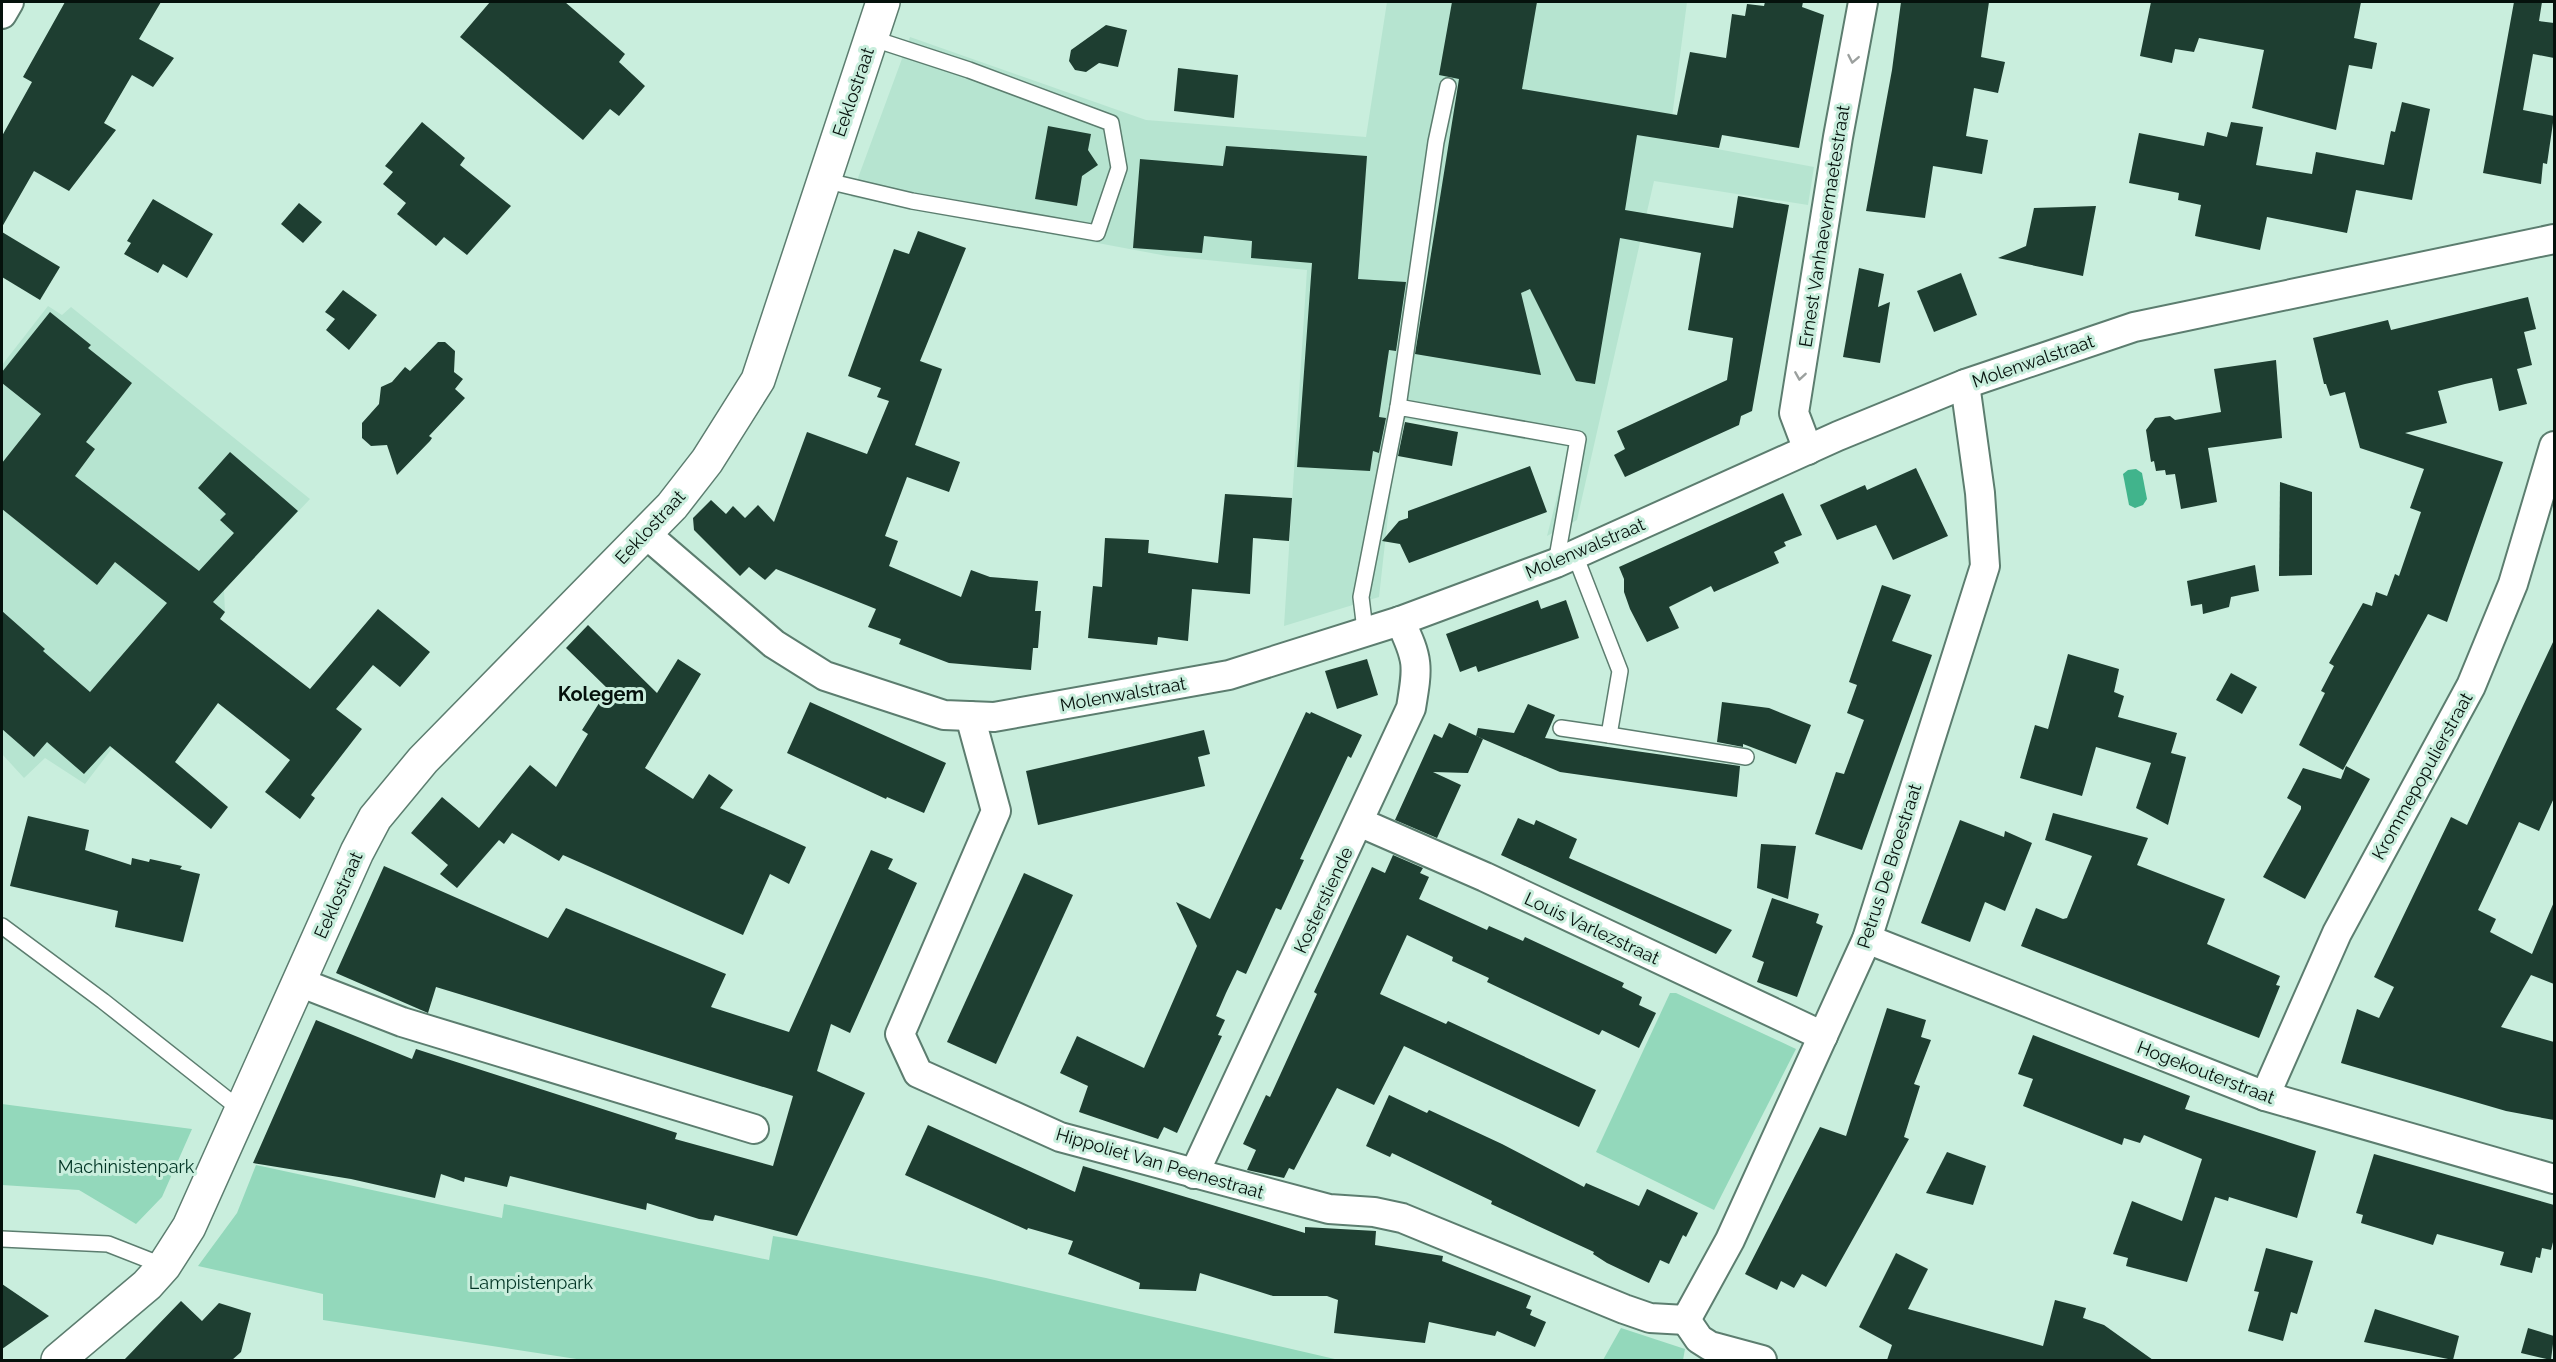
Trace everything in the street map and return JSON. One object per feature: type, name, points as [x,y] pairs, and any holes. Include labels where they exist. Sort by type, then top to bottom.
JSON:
[{"type":"street","points":[[2,14],[9,2]]},
{"type":"street","name":"Eeklostraat","points":[[66,1358],[147,1285],[164,1266],[197,1211],[357,852],[375,818],[423,760],[672,506],[707,461],[758,380],[883,2]]},
{"type":"street","name":"Ernest Vanhaevermaetestraat","points":[[1808,450],[1794,413],[1838,137],[1863,2]]},
{"type":"street","name":"Molenwalstraat","points":[[646,534],[774,644],[825,676],[944,715],[994,717],[1229,675],[1365,630],[1400,621],[1565,559],[1808,450],[1965,384],[2134,327],[2554,239]]},
{"type":"street","name":"Petrus De Broestraat","points":[[1686,1320],[1730,1240],[1867,939],[1985,566],[1980,493],[1965,384]]},
{"type":"street","name":"Krommepopulierstraat","points":[[2265,1096],[2337,933],[2471,686],[2513,584],[2554,446]]},
{"type":"street","name":"Kosterstiende","points":[[1194,1174],[1411,708],[1417,670],[1412,646],[1400,621]]},
{"type":"street","name":"Hippoliet Van Peenestraat","points":[[970,716],[996,811],[900,1034],[918,1073],[1060,1137],[1329,1209],[1374,1212],[1402,1218],[1624,1309],[1650,1318],[1686,1320]]},
{"type":"street","name":"Louis Varlezstraat","points":[[1359,822],[1485,877],[1824,1036]]},
{"type":"street","name":"Hogekouterstraat","points":[[1867,939],[2265,1096],[2554,1179]]},
{"type":"street","points":[[299,982],[402,1022],[754,1129]]},
{"type":"street","points":[[1686,1320],[1699,1339],[1710,1346],[1762,1360]]},
{"type":"lane","points":[[823,180],[912,201],[1097,233],[1101,222],[1119,168],[1111,123],[969,70],[871,38]]},
{"type":"lane","points":[[1365,630],[1361,597],[1398,406],[1436,142],[1448,86]]},
{"type":"lane","points":[[1398,406],[1578,440],[1565,559],[1620,671],[1610,735]]},
{"type":"lane","points":[[1561,728],[1746,757]]},
{"type":"lane","points":[[2,926],[103,1001],[242,1110]]},
{"type":"lane","points":[[2,1239],[108,1244],[164,1266]]},
{"type":"shaded area","points":[[1387,2],[1687,2],[1669,140],[1814,167],[1808,205],[1654,181],[1577,520],[1547,536],[1570,447],[1399,418],[1379,597],[1284,626],[1307,270],[1167,256],[851,197],[910,37],[1146,120],[1366,137]]},
{"type":"shaded area","points":[[48,306],[62,315],[71,307],[310,499],[224,590],[225,612],[130,725],[85,784],[45,758],[24,778],[2,754],[2,365]]},
{"type":"shaded area","points":[[2136,469],[2142,473],[2147,499],[2143,505],[2135,508],[2129,505],[2123,474],[2128,470]]},
{"type":"green space","points":[[1670,993],[1676,993],[1796,1049],[1714,1210],[1596,1152]]},
{"type":"green space","name":"Machinistenpark","points":[[2,1104],[192,1129],[162,1197],[136,1224],[79,1190],[2,1185]]},
{"type":"green space","name":"Lampistenpark","points":[[256,1165],[502,1218],[504,1204],[769,1260],[773,1236],[797,1240],[986,1278],[1339,1360],[583,1360],[323,1320],[323,1294],[198,1266],[237,1213]]},
{"type":"green space","points":[[1621,1328],[1685,1349],[1683,1360],[1603,1360]]},
{"type":"building","points":[[65,2],[161,2],[139,39],[174,58],[153,87],[132,75],[104,123],[116,130],[69,191],[34,171],[2,227],[2,136],[32,82],[23,77]]},
{"type":"building","points":[[490,2],[565,2],[625,54],[619,62],[645,86],[619,116],[610,109],[583,140],[460,37]]},
{"type":"building","points":[[1452,2],[1537,2],[1522,89],[1677,115],[1690,52],[1726,58],[1732,14],[1745,16],[1747,4],[1764,6],[1765,2],[1803,2],[1802,7],[1824,15],[1799,148],[1722,135],[1719,148],[1637,135],[1625,210],[1733,228],[1738,196],[1789,205],[1752,411],[1741,416],[1739,425],[1625,477],[1614,455],[1625,449],[1617,431],[1727,380],[1733,338],[1688,330],[1701,253],[1620,238],[1595,384],[1576,381],[1530,289],[1521,293],[1541,375],[1415,354],[1459,79],[1439,75]]},
{"type":"building","points":[[1901,2],[1989,2],[1981,57],[2005,62],[1998,93],[1974,88],[1966,136],[1988,140],[1982,174],[1933,166],[1925,218],[1866,211],[1892,70]]},
{"type":"building","points":[[2151,2],[2361,2],[2354,38],[2377,43],[2372,69],[2349,65],[2336,130],[2252,108],[2264,50],[2199,38],[2194,52],[2175,49],[2172,63],[2140,56]]},
{"type":"building","points":[[2514,2],[2542,2],[2539,21],[2554,23],[2554,58],[2533,54],[2523,110],[2554,116],[2547,164],[2543,163],[2541,184],[2483,173]]},
{"type":"building","points":[[1106,25],[1127,30],[1118,67],[1099,63],[1086,72],[1075,70],[1069,61],[1071,50]]},
{"type":"building","points":[[1178,68],[1238,75],[1234,118],[1174,111]]},
{"type":"building","points":[[2402,102],[2430,109],[2412,200],[2356,190],[2347,233],[2267,217],[2260,250],[2195,236],[2201,205],[2178,200],[2179,193],[2129,183],[2139,133],[2204,146],[2207,132],[2227,137],[2231,122],[2263,127],[2256,165],[2312,174],[2316,152],[2384,165],[2391,131],[2395,132]]},
{"type":"building","points":[[422,122],[465,158],[460,165],[511,206],[467,255],[444,237],[436,246],[397,214],[406,203],[383,184],[393,172],[385,166]]},
{"type":"building","points":[[1048,126],[1091,134],[1088,150],[1098,165],[1082,176],[1077,206],[1035,199]]},
{"type":"building","points":[[1226,146],[1367,156],[1358,279],[1406,282],[1396,351],[1389,350],[1379,417],[1386,418],[1379,453],[1373,451],[1370,471],[1297,467],[1312,263],[1251,258],[1252,241],[1204,236],[1202,253],[1133,248],[1140,159],[1223,166]]},
{"type":"building","points":[[153,199],[213,234],[187,278],[163,264],[158,273],[124,254],[131,243],[127,241]]},
{"type":"building","points":[[299,203],[322,222],[303,243],[281,224]]},
{"type":"building","points":[[2096,206],[2083,276],[1998,258],[2026,246],[2034,208]]},
{"type":"building","points":[[918,231],[966,248],[920,361],[942,369],[915,445],[960,462],[949,492],[907,477],[885,536],[898,541],[889,566],[961,597],[971,570],[990,577],[1038,581],[1035,611],[1041,611],[1038,648],[1033,648],[1031,670],[949,663],[899,644],[901,639],[868,627],[876,609],[776,569],[765,580],[749,567],[740,576],[694,530],[693,518],[711,500],[726,514],[733,506],[745,518],[758,505],[774,522],[807,432],[867,454],[889,401],[877,397],[881,388],[848,376],[894,249],[909,254]]},
{"type":"building","points":[[2,232],[60,267],[40,300],[2,277]]},
{"type":"building","points":[[1859,268],[1884,274],[1878,307],[1890,302],[1880,363],[1843,357]]},
{"type":"building","points":[[1961,273],[1977,315],[1934,332],[1917,291]]},
{"type":"building","points":[[343,290],[377,315],[349,350],[326,330],[335,319],[325,312]]},
{"type":"building","points":[[2528,297],[2536,329],[2524,332],[2532,365],[2517,369],[2527,404],[2499,411],[2492,378],[2465,384],[2438,391],[2447,423],[2405,433],[2503,462],[2447,622],[2428,614],[2343,770],[2299,745],[2325,693],[2321,691],[2334,666],[2329,663],[2363,603],[2372,606],[2376,592],[2387,596],[2395,574],[2399,576],[2421,512],[2410,508],[2424,469],[2360,448],[2345,392],[2330,396],[2324,384],[2313,338],[2388,320],[2391,330]]},
{"type":"building","points":[[50,312],[91,345],[88,348],[132,383],[86,442],[95,449],[75,476],[199,571],[234,533],[220,520],[226,514],[198,488],[230,452],[298,511],[213,602],[225,612],[220,619],[310,689],[378,609],[430,652],[400,687],[373,665],[336,709],[362,729],[311,795],[315,798],[300,819],[265,792],[290,760],[218,703],[175,762],[228,807],[211,829],[110,746],[84,774],[47,742],[34,757],[2,729],[2,611],[90,692],[167,603],[115,562],[97,585],[2,509],[2,463],[41,414],[2,383],[2,372]]},
{"type":"building","points":[[438,342],[445,342],[455,351],[454,372],[463,379],[455,389],[465,398],[429,436],[432,438],[430,441],[397,475],[387,445],[371,446],[362,438],[362,423],[379,404],[381,387],[392,382],[405,367],[410,371]]},
{"type":"building","points":[[2276,360],[2282,438],[2208,448],[2217,502],[2181,509],[2175,474],[2166,475],[2165,470],[2156,471],[2154,461],[2151,462],[2146,430],[2155,418],[2170,416],[2175,420],[2221,412],[2214,369]]},
{"type":"building","points":[[1405,422],[1458,432],[1452,466],[1398,456]]},
{"type":"building","points":[[1530,466],[1547,512],[1409,563],[1400,544],[1382,541],[1399,521],[1408,518],[1408,511]]},
{"type":"building","points":[[1916,468],[1948,536],[1893,560],[1876,525],[1837,540],[1820,505],[1865,485],[1867,490]]},
{"type":"building","points":[[2280,482],[2312,492],[2312,575],[2279,576]]},
{"type":"building","points":[[1783,493],[1802,535],[1784,542],[1786,546],[1774,552],[1779,563],[1714,592],[1711,586],[1669,607],[1679,628],[1647,642],[1630,609],[1619,567]]},
{"type":"building","points":[[1225,494],[1292,498],[1289,541],[1253,538],[1250,594],[1192,589],[1188,641],[1158,637],[1157,645],[1088,638],[1093,586],[1102,587],[1105,538],[1149,540],[1148,553],[1218,563]]},
{"type":"building","points":[[2255,565],[2259,591],[2231,597],[2229,607],[2203,614],[2202,604],[2191,606],[2187,581]]},
{"type":"building","points":[[1882,585],[1911,595],[1892,641],[1932,655],[1862,850],[1815,834],[1836,772],[1844,774],[1864,720],[1847,713],[1857,685],[1849,682]]},
{"type":"building","points":[[1538,600],[1541,609],[1566,600],[1579,638],[1478,672],[1476,666],[1460,672],[1446,634]]},
{"type":"building","points":[[588,625],[657,693],[678,659],[701,674],[645,768],[693,799],[709,774],[733,790],[720,808],[806,847],[789,884],[770,874],[743,935],[563,855],[559,861],[512,833],[504,844],[499,840],[457,888],[440,874],[448,865],[411,833],[442,797],[479,828],[530,765],[556,787],[588,734],[582,730],[608,689],[566,648]]},
{"type":"building","points":[[2554,640],[2554,798],[2539,831],[2519,822],[2478,910],[2496,919],[2490,932],[2532,954],[2554,902],[2554,984],[2531,975],[2501,1027],[2554,1042],[2554,1120],[2506,1111],[2341,1063],[2357,1009],[2379,1018],[2394,987],[2374,977],[2451,817],[2467,825]]},
{"type":"building","points":[[2068,654],[2119,669],[2114,692],[2124,696],[2118,717],[2177,733],[2171,753],[2186,757],[2168,825],[2136,808],[2151,763],[2096,747],[2082,796],[2020,778],[2035,725],[2048,729]]},
{"type":"building","points":[[1367,659],[1378,695],[1337,709],[1325,671]]},
{"type":"building","points":[[2231,673],[2257,687],[2242,714],[2216,700]]},
{"type":"building","points":[[810,702],[946,763],[924,813],[887,797],[886,799],[787,753]]},
{"type":"building","points":[[1722,702],[1769,708],[1811,725],[1796,764],[1743,744],[1743,747],[1717,742]]},
{"type":"building","points":[[1528,704],[1555,715],[1545,738],[1740,766],[1737,797],[1560,772],[1476,736],[1478,728],[1514,733]]},
{"type":"building","points":[[1306,712],[1310,714],[1311,712],[1362,735],[1351,758],[1348,756],[1300,859],[1304,860],[1281,910],[1276,908],[1246,974],[1237,970],[1226,993],[1216,1016],[1225,1020],[1218,1035],[1222,1036],[1177,1133],[1164,1127],[1158,1139],[1079,1112],[1088,1086],[1060,1073],[1077,1036],[1144,1068],[1197,946],[1176,902],[1210,919]]},
{"type":"building","points":[[1449,723],[1483,739],[1468,773],[1433,772],[1461,785],[1437,838],[1395,820],[1434,734],[1442,738]]},
{"type":"building","points":[[1204,730],[1210,754],[1198,757],[1205,786],[1038,825],[1026,771]]},
{"type":"building","points":[[2346,766],[2370,779],[2305,899],[2263,877],[2301,809],[2301,806],[2287,798],[2303,768],[2341,779]]},
{"type":"building","points":[[2053,813],[2148,838],[2137,865],[2225,899],[2207,944],[2280,976],[2276,985],[2280,986],[2259,1038],[2021,946],[2036,908],[2063,919],[2067,918],[2092,856],[2045,840]]},
{"type":"building","points":[[28,816],[89,830],[85,850],[131,865],[132,858],[149,862],[150,859],[182,866],[180,869],[200,874],[183,942],[115,927],[118,911],[10,886]]},
{"type":"building","points":[[1518,818],[1534,825],[1536,820],[1577,839],[1569,858],[1732,930],[1716,954],[1501,855]]},
{"type":"building","points":[[1960,820],[2004,837],[2005,831],[2032,843],[2005,911],[1985,902],[1970,942],[1921,923]]},
{"type":"building","points":[[1761,844],[1796,846],[1788,899],[1757,888]]},
{"type":"building","points":[[871,850],[893,859],[888,869],[917,883],[850,1033],[831,1024],[817,1071],[865,1093],[797,1236],[715,1215],[713,1221],[699,1219],[647,1203],[646,1210],[510,1176],[507,1187],[465,1177],[464,1182],[441,1174],[435,1198],[351,1179],[253,1163],[316,1020],[412,1059],[416,1049],[677,1133],[675,1139],[773,1166],[793,1096],[436,987],[428,1013],[336,973],[384,866],[548,938],[566,908],[726,974],[711,1007],[789,1032]]},
{"type":"building","points":[[1393,855],[1423,868],[1420,873],[1429,877],[1419,899],[1487,930],[1489,926],[1523,941],[1525,937],[1624,983],[1622,987],[1642,997],[1639,1005],[1656,1013],[1639,1048],[1602,1030],[1599,1035],[1487,982],[1489,978],[1452,961],[1453,957],[1407,935],[1380,994],[1446,1024],[1448,1021],[1596,1090],[1579,1127],[1404,1046],[1374,1105],[1337,1088],[1294,1170],[1289,1168],[1284,1178],[1247,1170],[1256,1150],[1243,1144],[1266,1095],[1270,1097],[1317,994],[1314,992],[1372,867],[1385,873]]},
{"type":"building","points":[[1024,873],[1073,895],[996,1064],[947,1042]]},
{"type":"building","points":[[1772,898],[1819,914],[1816,923],[1823,926],[1797,997],[1757,982],[1764,962],[1752,957]]},
{"type":"building","points":[[1887,1008],[1926,1020],[1921,1037],[1931,1040],[1914,1084],[1920,1086],[1904,1137],[1909,1139],[1826,1287],[1802,1274],[1794,1288],[1781,1281],[1777,1290],[1745,1274],[1820,1127],[1846,1136]]},
{"type":"building","points":[[2033,1035],[2190,1096],[2185,1109],[2316,1151],[2297,1218],[2229,1197],[2228,1201],[2215,1197],[2187,1282],[2126,1266],[2128,1258],[2113,1254],[2132,1201],[2182,1221],[2202,1159],[2144,1135],[2140,1143],[2124,1138],[2122,1145],[2023,1106],[2033,1079],[2018,1074]]},
{"type":"building","points":[[1389,1095],[1427,1113],[1429,1110],[1502,1144],[1584,1187],[1586,1183],[1639,1206],[1647,1189],[1698,1213],[1686,1237],[1683,1235],[1669,1264],[1660,1260],[1649,1283],[1607,1263],[1593,1254],[1594,1252],[1491,1204],[1492,1201],[1392,1153],[1390,1157],[1366,1146]]},
{"type":"building","points":[[928,1125],[1075,1192],[1083,1166],[1305,1233],[1305,1227],[1376,1231],[1375,1245],[1443,1256],[1442,1261],[1531,1296],[1526,1308],[1532,1310],[1530,1315],[1546,1322],[1535,1347],[1497,1331],[1495,1336],[1429,1322],[1425,1343],[1334,1333],[1338,1300],[1327,1296],[1273,1296],[1200,1273],[1196,1291],[1139,1289],[1140,1283],[1068,1254],[1073,1241],[1028,1228],[1027,1230],[905,1175]]},
{"type":"building","points":[[1947,1152],[1986,1166],[1973,1205],[1926,1193]]},
{"type":"building","points":[[2374,1154],[2554,1205],[2554,1238],[2551,1250],[2542,1248],[2540,1258],[2536,1257],[2532,1273],[2500,1265],[2504,1252],[2437,1234],[2433,1245],[2361,1223],[2363,1215],[2356,1213]]},
{"type":"building","points":[[2266,1248],[2313,1261],[2297,1314],[2291,1312],[2283,1341],[2248,1331],[2259,1292],[2254,1291]]},
{"type":"building","points":[[1896,1253],[1928,1269],[1908,1309],[2043,1346],[2055,1300],[2086,1308],[2083,1318],[2104,1325],[2153,1360],[1887,1360],[1892,1345],[1859,1327]]},
{"type":"building","points":[[2,1284],[49,1316],[2,1349]]},
{"type":"building","points":[[181,1301],[202,1321],[219,1303],[251,1313],[241,1352],[232,1360],[124,1360]]},
{"type":"building","points":[[2375,1309],[2459,1336],[2453,1360],[2364,1342]]},
{"type":"building","points":[[2528,1328],[2554,1336],[2551,1360],[2521,1353]]},
{"type":"district","name":"Kolegem","points":[[601,694]]}]
